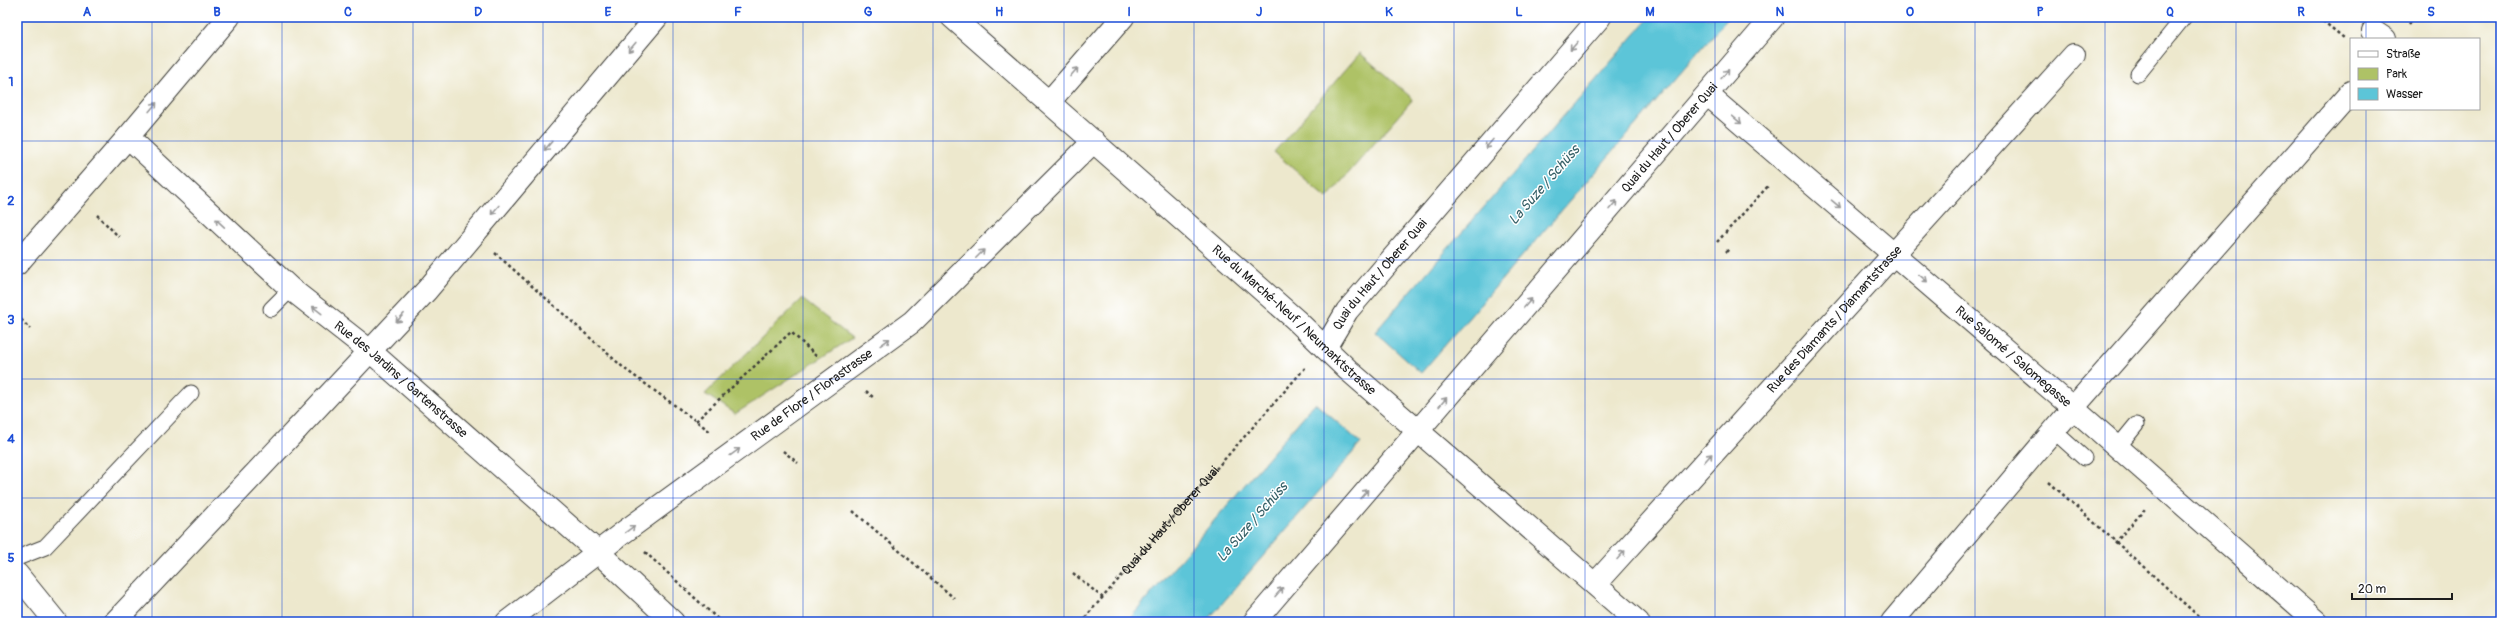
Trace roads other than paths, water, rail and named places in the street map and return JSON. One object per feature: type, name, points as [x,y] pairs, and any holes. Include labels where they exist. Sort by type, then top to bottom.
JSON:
[{"type":"street","points":[[17,264],[128,137],[229,17]]},
{"type":"street","points":[[115,622],[370,351],[474,234],[657,17]]},
{"type":"street","name":"Rue du Marché-Neuf / Neumarktstrasse","points":[[952,17],[1094,141],[1411,426],[1638,622]]},
{"type":"street","points":[[1049,102],[1123,17]]},
{"type":"street","name":"Quai du Haut / Oberer Quai","points":[[1330,353],[1347,311],[1600,17]]},
{"type":"street","name":"Quai du Haut / Oberer Quai","points":[[1254,622],[1411,426],[1708,95],[1772,17]]},
{"type":"street","name":"Rue des Diamants / Diamantstrasse","points":[[1595,584],[1893,252],[2074,55]]},
{"type":"street","points":[[1892,622],[2073,408],[2350,93]]},
{"type":"street","name":"Rue Salomé / Salomegasse","points":[[1708,95],[1893,252],[2317,622]]},
{"type":"street","name":"Rue des Jardins / Gartenstrasse","points":[[128,137],[291,289],[370,351],[598,552],[673,622]]},
{"type":"street","name":"Rue de Flore / Florastrasse","points":[[506,622],[624,532],[912,322],[1094,141]]},
{"type":"street","points":[[17,574],[56,622]]},
{"type":"lane","points":[[2138,74],[2184,17]]},
{"type":"lane","points":[[271,309],[291,289]]},
{"type":"lane","points":[[17,558],[44,547],[191,393]]},
{"type":"lane","points":[[2118,447],[2136,425]]},
{"type":"lane","points":[[2054,431],[2084,458]]},
{"type":"water","name":"La Suze / Schüss","points":[[1650,17],[1729,17],[1421,373],[1375,332]]},
{"type":"water","name":"La Suze / Schüss","points":[[1315,403],[1361,443],[1206,622],[1127,622]]}]
